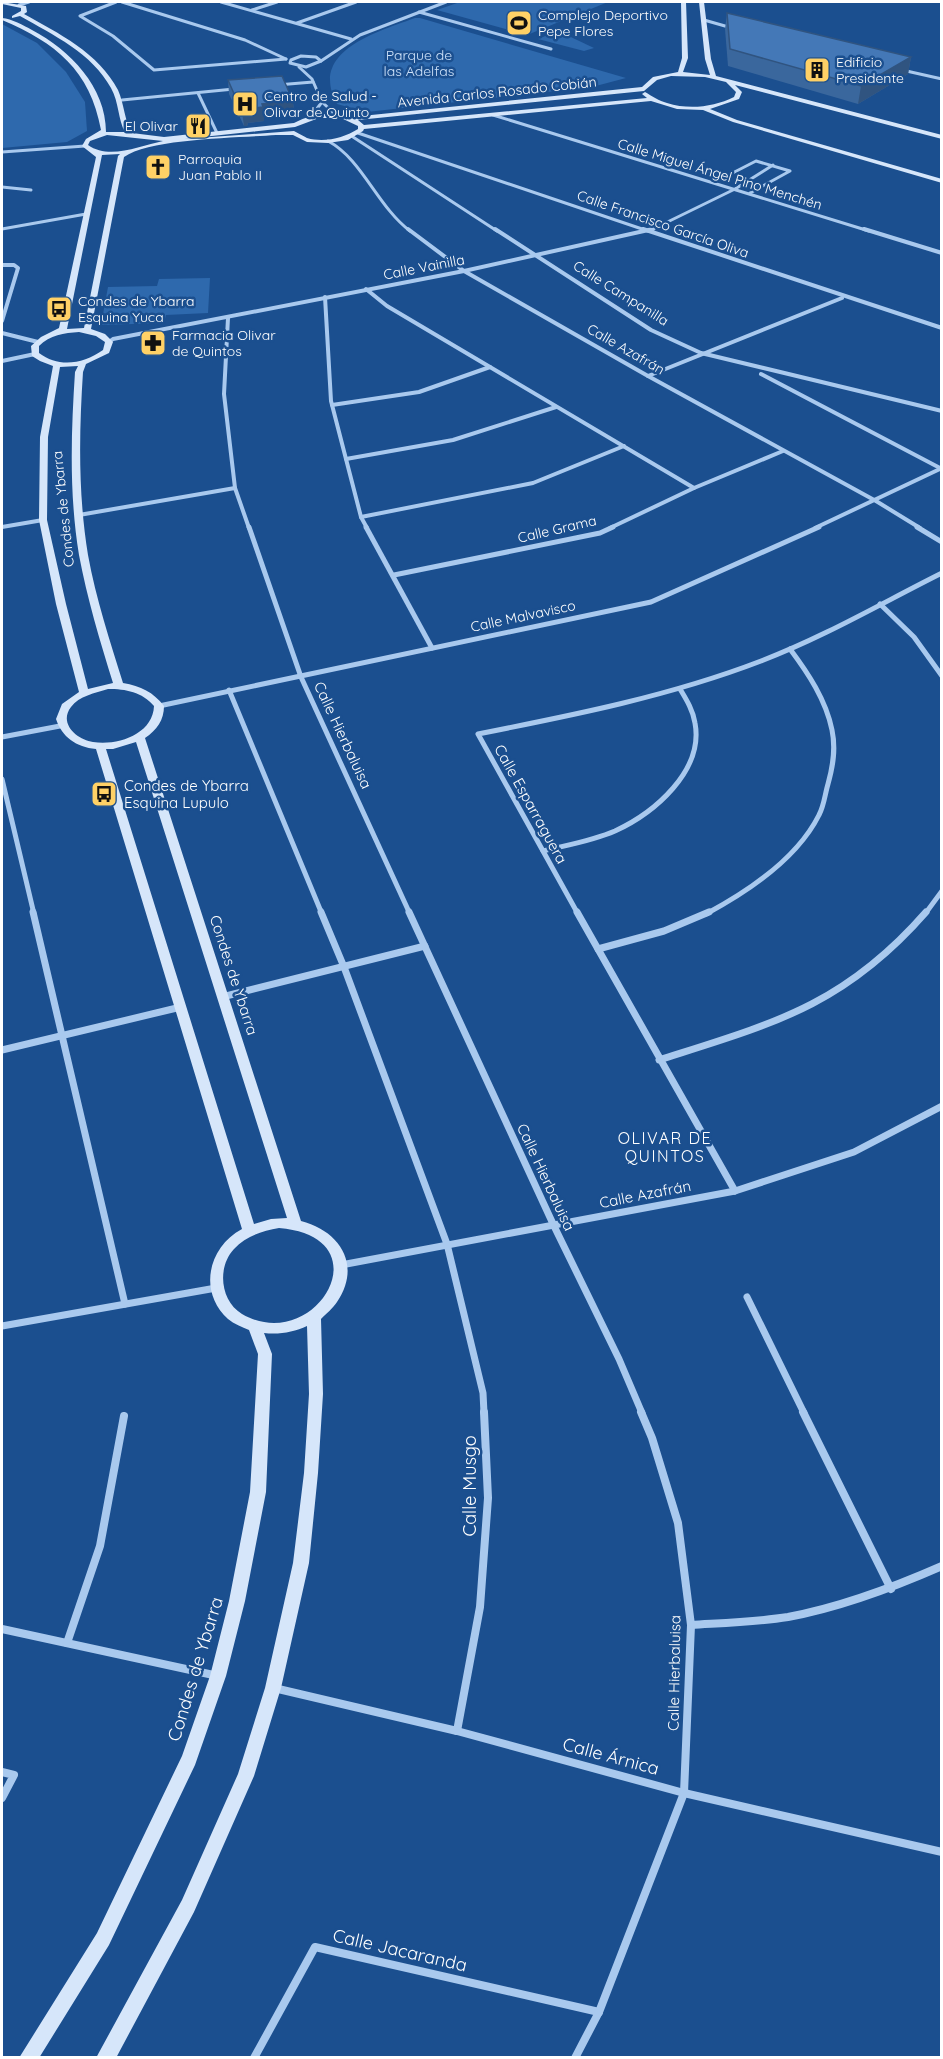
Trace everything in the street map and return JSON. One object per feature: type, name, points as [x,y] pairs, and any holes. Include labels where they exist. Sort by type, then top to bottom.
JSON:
[{"type":"main road","points":[[680,74],[685,58],[683,2]]},
{"type":"main road","points":[[702,2],[708,59],[713,76]]},
{"type":"main road","points":[[2,3],[19,5],[25,9],[20,14],[2,19]]},
{"type":"main road","points":[[20,14],[91,58],[108,77],[122,100],[126,130],[129,133]]},
{"type":"main road","points":[[2,19],[49,42],[77,66],[90,82],[99,101],[104,131],[85,145],[99,156],[63,329],[60,332]]},
{"type":"main road","points":[[728,81],[736,86],[739,92],[737,98],[718,106],[703,108],[674,106],[651,99],[644,89],[645,85],[656,78],[680,74],[713,76],[942,137]]},
{"type":"main road","name":"Avenida Carlos Rosado Cobián","points":[[310,118],[337,116],[353,119],[644,89]]},
{"type":"main road","name":"Avenida Carlos Rosado Cobián","points":[[127,152],[140,146],[240,135],[294,133],[307,140],[328,141],[358,132],[651,99]]},
{"type":"main road","points":[[703,108],[747,125],[942,181]]},
{"type":"main road","points":[[98,135],[129,133],[140,138],[164,139],[295,125],[310,118]]},
{"type":"main road","points":[[353,119],[358,132]]},
{"type":"main road","points":[[294,133],[295,125]]},
{"type":"main road","points":[[140,138],[142,143],[140,146]]},
{"type":"main road","points":[[95,153],[127,152]]},
{"type":"main road","points":[[87,331],[121,156],[127,152]]},
{"type":"main road","points":[[87,331],[105,337],[109,342],[106,351],[93,360],[83,363],[57,364],[39,359],[35,354],[34,350],[38,342],[60,332],[87,331]]},
{"type":"main road","name":"Condes de Ybarra","points":[[83,363],[79,372],[74,434],[83,553],[93,598],[119,686]]},
{"type":"main road","name":"Condes de Ybarra","points":[[57,364],[44,437],[43,520],[61,604],[84,692]]},
{"type":"main road","points":[[107,686],[119,686],[143,691],[159,706],[157,721],[140,737],[114,746],[100,746],[74,740],[65,734],[60,726],[60,717],[64,707],[84,692],[107,686]]},
{"type":"main road","name":"Condes de Ybarra","points":[[140,737],[295,1223]]},
{"type":"main road","points":[[100,746],[249,1230]]},
{"type":"main road","points":[[295,1223],[312,1228],[326,1237],[336,1250],[341,1265],[341,1279],[336,1293],[327,1307],[314,1318],[295,1326],[275,1329],[255,1327],[236,1318],[222,1305],[216,1288],[216,1271],[222,1255],[234,1241],[249,1230],[264,1225],[295,1223]]},
{"type":"main road","points":[[105,2058],[188,1906],[246,1776],[273,1688],[301,1563],[310,1484],[316,1395],[314,1318]]},
{"type":"main road","name":"Condes de Ybarra","points":[[28,2058],[103,1939],[189,1758],[218,1676],[237,1601],[258,1492],[265,1354],[255,1327]]},
{"type":"street","points":[[19,5],[29,2]]},
{"type":"street","points":[[116,2],[80,16],[113,36],[154,70],[288,60],[336,49]]},
{"type":"street","points":[[122,2],[235,36],[278,53],[297,57]]},
{"type":"street","points":[[221,2],[351,39]]},
{"type":"street","points":[[251,10],[277,2]]},
{"type":"street","points":[[296,23],[356,2]]},
{"type":"street","points":[[313,81],[321,62],[351,39],[446,2]]},
{"type":"street","points":[[418,12],[551,49]]},
{"type":"street","points":[[704,21],[738,29]]},
{"type":"street","points":[[278,53],[291,64],[299,67],[313,81],[322,102],[337,116]]},
{"type":"street","points":[[311,56],[321,62]]},
{"type":"street","points":[[299,67],[321,62]]},
{"type":"street","points":[[896,68],[942,79]]},
{"type":"street","points":[[267,86],[313,81]]},
{"type":"street","points":[[122,100],[244,88]]},
{"type":"street","points":[[198,93],[218,133]]},
{"type":"street","points":[[310,118],[322,102]]},
{"type":"street","name":"Calle Miguel Ángel Pino Menchén","points":[[493,115],[942,253]]},
{"type":"street","name":"Calle Francisco García Oliva","points":[[358,132],[651,230],[843,298],[942,328]]},
{"type":"street","name":"Calle Campanilla","points":[[358,132],[536,256],[651,330],[701,353],[942,411]]},
{"type":"street","name":"Calle Azafrán","points":[[328,141],[343,149],[385,208],[401,224],[464,271],[648,376],[876,501],[942,542]]},
{"type":"street","points":[[2,152],[85,145]]},
{"type":"street","points":[[715,182],[756,161],[790,171],[750,193]]},
{"type":"street","name":"Calle Vainilla","points":[[109,342],[113,339],[464,271],[651,230],[735,189],[773,165]]},
{"type":"street","points":[[2,187],[31,190]]},
{"type":"street","points":[[2,229],[86,214]]},
{"type":"street","points":[[2,265],[14,265],[18,268],[2,321]]},
{"type":"street","points":[[366,289],[387,306],[694,488]]},
{"type":"street","points":[[325,297],[332,405],[361,517],[432,648]]},
{"type":"street","points":[[648,376],[843,298]]},
{"type":"street","name":"Calle Hierbaluisa","points":[[228,318],[224,394],[235,488],[301,677],[554,1226],[619,1359],[652,1438],[678,1524],[691,1625],[684,1793],[599,2012],[575,2058]]},
{"type":"street","points":[[2,333],[38,342]]},
{"type":"street","points":[[2,362],[35,354]]},
{"type":"street","points":[[332,405],[418,392],[490,367]]},
{"type":"street","points":[[761,374],[941,468]]},
{"type":"street","points":[[346,459],[453,440],[556,407]]},
{"type":"street","points":[[361,517],[533,483],[624,446]]},
{"type":"street","name":"Calle Grama","points":[[394,576],[600,533],[694,488],[783,451]]},
{"type":"street","name":"Calle Malvavisco","points":[[159,706],[651,602],[876,501],[941,468]]},
{"type":"street","points":[[79,515],[235,488]]},
{"type":"street","points":[[2,527],[43,520]]},
{"type":"street","name":"Calle Esparraguera","points":[[735,1191],[659,1060],[478,734],[611,707],[681,689],[790,649],[942,573]]},
{"type":"street","points":[[880,604],[902,623],[930,655],[942,676]]},
{"type":"street","points":[[598,949],[654,934],[701,916],[759,883],[794,849],[819,815],[832,772],[834,742],[824,704],[809,674],[790,649]]},
{"type":"street","points":[[543,851],[617,830],[646,813],[683,777],[695,743],[696,726],[681,689]]},
{"type":"street","name":"Calle Musgo","points":[[230,690],[344,967],[447,1244],[483,1393],[488,1498],[480,1607],[457,1731]]},
{"type":"street","points":[[2,737],[60,726]]},
{"type":"street","points":[[2,779],[125,1304]]},
{"type":"street","points":[[659,1060],[778,1022],[826,998],[867,972],[903,939],[942,891]]},
{"type":"street","points":[[222,998],[425,946]]},
{"type":"street","points":[[2,1050],[181,1007]]},
{"type":"street","name":"Calle Azafrán","points":[[341,1265],[735,1191],[854,1152],[942,1106]]},
{"type":"street","points":[[2,1326],[216,1288]]},
{"type":"street","points":[[747,1297],[891,1589]]},
{"type":"street","points":[[67,1643],[99,1546],[124,1416]]},
{"type":"street","points":[[691,1625],[753,1622],[803,1614],[891,1589],[942,1566]]},
{"type":"street","points":[[2,1629],[218,1676]]},
{"type":"street","name":"Calle Árnica","points":[[273,1688],[457,1731],[684,1793],[942,1852]]},
{"type":"street","points":[[2,1772],[14,1775],[2,1798]]},
{"type":"street","name":"Calle Jacaranda","points":[[254,2058],[315,1947],[599,2012]]},
{"type":"green space","name":"Complejo Deportivo Pepe Flores","points":[[460,2],[608,2],[527,35],[437,10]]},
{"type":"green space","name":"Parque de las Adelfas","points":[[415,18],[626,78],[592,87],[367,112],[337,104],[330,86],[332,70],[339,57],[366,37]]},
{"type":"green space","points":[[2,24],[37,43],[66,72],[85,102],[87,131],[67,142],[2,148]]},
{"type":"green space","points":[[558,31],[594,48],[584,51],[538,39]]},
{"type":"green space","points":[[210,278],[208,313],[166,315],[164,323],[101,325],[108,287],[157,286],[159,279]]},
{"type":"building","points":[[727,13],[911,57],[861,86],[730,49]]},
{"type":"building","points":[[282,76],[293,101],[262,104],[263,107],[246,109],[246,112],[242,112],[228,80]]},
{"type":"place","name":"Complejo Deportivo Pepe Flores","points":[[519,23]]},
{"type":"place","name":"Edificio Presidente","points":[[817,70]]},
{"type":"place","name":"Centro de Salud - Olivar de Quinto","points":[[245,104]]},
{"type":"place","name":"El Olivar","points":[[198,126]]},
{"type":"place","name":"Parroquia Juan Pablo II","points":[[158,167]]},
{"type":"place","name":"Condes de Ybarra Esquina Yuca","points":[[59,309]]},
{"type":"place","name":"Farmacia Olivar de Quintos","points":[[153,343]]},
{"type":"place","name":"Condes de Ybarra Esquina Lupulo","points":[[104,794]]},
{"type":"district","name":"OLIVAR DE QUINTOS","points":[[665,1147]]}]
